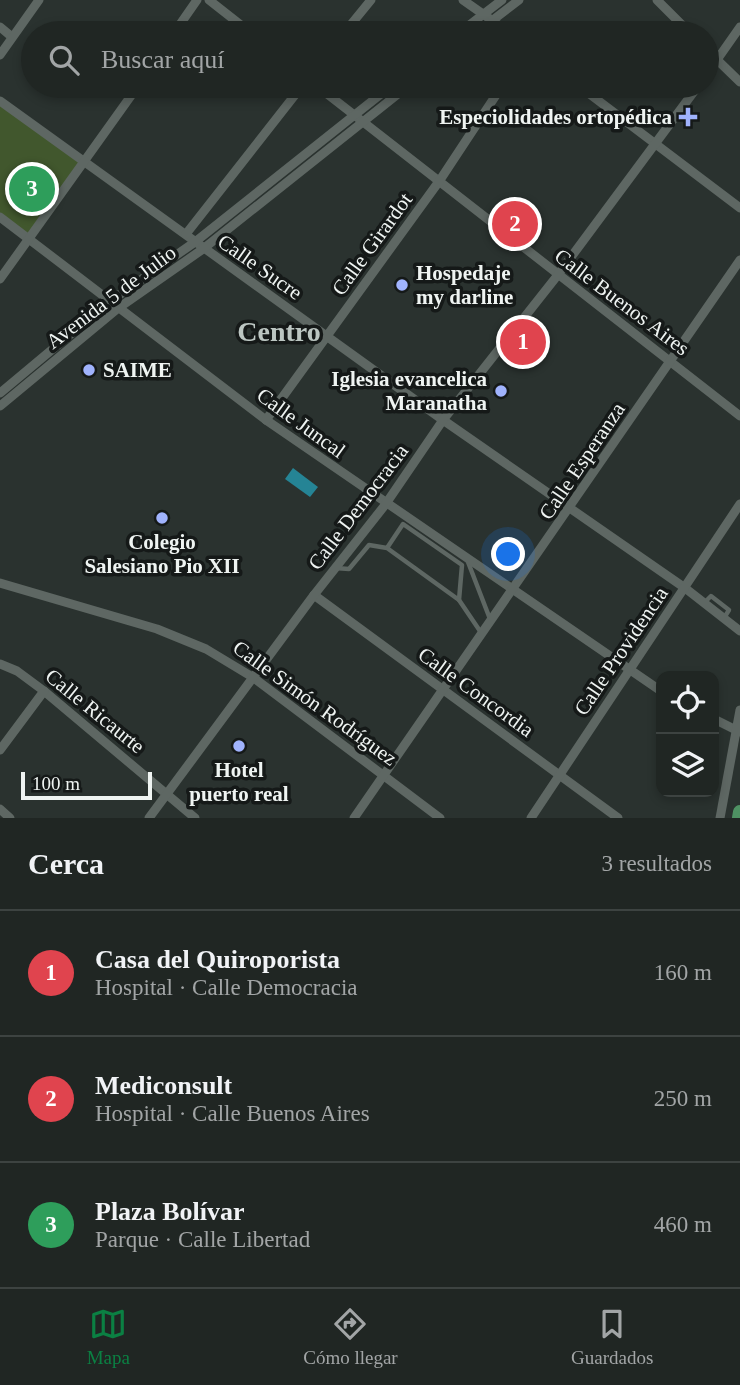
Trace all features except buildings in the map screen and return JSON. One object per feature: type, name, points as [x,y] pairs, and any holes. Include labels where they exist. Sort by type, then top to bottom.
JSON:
[{"type":"highway","points":[[739,818],[740,812]]},
{"type":"street","points":[[24,21],[39,0]]},
{"type":"street","points":[[182,21],[197,0]]},
{"type":"street","points":[[209,0],[236,21]]},
{"type":"street","points":[[354,21],[371,0]]},
{"type":"street","points":[[463,0],[493,20],[519,0]]},
{"type":"street","points":[[475,21],[502,0]]},
{"type":"street","points":[[657,0],[678,21]]},
{"type":"street","points":[[0,55],[21,25]]},
{"type":"street","points":[[0,27],[12,37]]},
{"type":"street","points":[[719,58],[740,27]]},
{"type":"street","points":[[719,61],[740,82]]},
{"type":"street","points":[[0,279],[130,98]]},
{"type":"street","points":[[186,233],[293,98]]},
{"type":"street","name":"Calle Buenos Aires","points":[[333,98],[440,180],[557,276],[740,416]]},
{"type":"street","name":"Avenida 5 de Julio","points":[[0,393],[109,302],[195,242],[375,98]]},
{"type":"street","name":"Avenida 5 de Julio","points":[[0,407],[117,309],[203,249],[392,98]]},
{"type":"street","name":"Calle Girardot","points":[[266,420],[440,180],[494,98]]},
{"type":"street","points":[[595,98],[740,208]]},
{"type":"street","name":"Calle Democracia","points":[[149,818],[334,568],[385,505],[443,420],[557,276],[653,142],[688,98]]},
{"type":"street","name":"Calle Sucre","points":[[0,101],[443,420],[685,588],[740,631]]},
{"type":"street","name":"Calle Juncal","points":[[0,217],[117,309],[266,420],[385,505],[465,554],[656,688]]},
{"type":"street","name":"Calle Esperanza","points":[[354,818],[570,510],[740,260]]},
{"type":"street","name":"Calle Providencia","points":[[531,818],[740,504]]},
{"type":"street","name":"Calle Simón Rodríguez","points":[[0,583],[157,629],[206,649],[254,678],[440,818]]},
{"type":"street","name":"Calle Concordia","points":[[314,595],[618,818]]},
{"type":"street","name":"Calle Ricaurte","points":[[0,664],[17,671],[44,691],[195,818]]},
{"type":"street","points":[[0,750],[44,691]]},
{"type":"street","points":[[720,818],[740,710]]},
{"type":"street","points":[[719,722],[738,731]]},
{"type":"street","points":[[0,809],[10,818]]},
{"type":"lane","points":[[387,548],[403,524],[462,565],[459,600]]},
{"type":"lane","points":[[334,568],[349,569],[369,545],[387,548],[459,600],[482,634]]},
{"type":"lane","points":[[465,554],[491,622]]},
{"type":"green space","points":[[0,103],[82,164],[29,237],[0,214]]},
{"type":"water","points":[[293,468],[318,487],[310,497],[285,479]]},
{"type":"place","name":"Especiolidades ortopédica","points":[[688,117]]},
{"type":"place","name":"Plaza Bolívar","points":[[32,189]]},
{"type":"place","name":"Mediconsult","points":[[515,224]]},
{"type":"place","name":"Hospedaje my darline","points":[[402,285]]},
{"type":"place","name":"Casa del Quiroporista","points":[[523,342]]},
{"type":"place","name":"SAIME","points":[[89,370]]},
{"type":"place","name":"Iglesia evancelica Maranatha","points":[[501,391]]},
{"type":"place","name":"Colegio Salesiano Pio XII","points":[[162,518]]},
{"type":"place","name":"Hotel puerto real","points":[[239,746]]},
{"type":"district","name":"Centro","points":[[279,331]]}]
